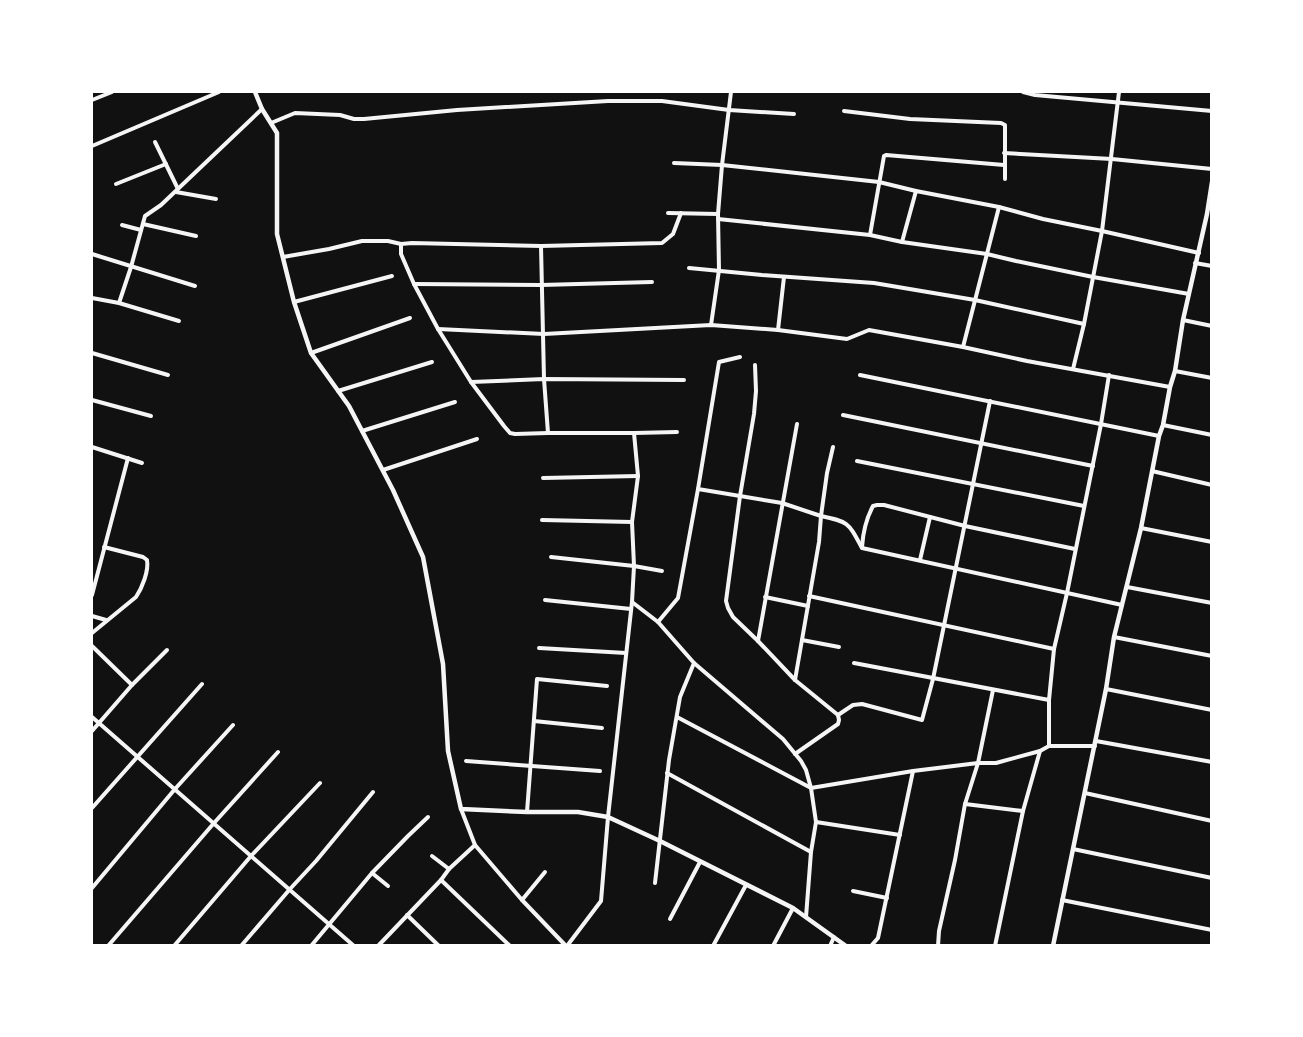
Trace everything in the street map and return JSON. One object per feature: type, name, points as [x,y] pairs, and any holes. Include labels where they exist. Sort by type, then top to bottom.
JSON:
[{"type":"street","points":[[92,100],[112,92]]},
{"type":"street","points":[[92,146],[219,92]]},
{"type":"street","points":[[255,92],[262,109],[277,133],[277,234],[294,302],[311,353],[349,406],[393,490],[423,557],[443,664],[448,751],[461,809],[475,845],[522,900],[567,945],[601,901],[632,602],[634,566],[632,522],[639,476],[634,433]]},
{"type":"street","points":[[711,326],[719,270],[718,217],[731,92]]},
{"type":"street","points":[[1023,92],[1212,111]]},
{"type":"street","points":[[1073,369],[1102,231],[1119,92]]},
{"type":"street","points":[[271,123],[295,113],[340,115],[364,119],[457,110],[608,101],[662,102],[729,110],[794,114]]},
{"type":"street","points":[[119,303],[145,216],[161,205],[262,109]]},
{"type":"street","points":[[844,111],[910,119],[1001,123],[1005,125],[1005,179]]},
{"type":"street","points":[[155,142],[177,190]]},
{"type":"street","points":[[1004,153],[1112,159],[1212,169]]},
{"type":"street","points":[[870,235],[886,154],[1004,165]]},
{"type":"street","points":[[674,163],[722,165],[879,182],[1199,253]]},
{"type":"street","points":[[116,184],[166,164]]},
{"type":"street","points":[[1053,945],[1106,689],[1114,637],[1141,528],[1159,436],[1175,371],[1195,263],[1209,215],[1212,182]]},
{"type":"street","points":[[177,190],[216,200]]},
{"type":"street","points":[[902,242],[916,191]]},
{"type":"street","points":[[963,347],[999,207]]},
{"type":"street","points":[[668,213],[870,235],[987,254],[1093,278],[1189,294]]},
{"type":"street","points":[[283,257],[362,241],[388,241],[401,244],[541,246],[662,243],[673,234],[681,213]]},
{"type":"street","points":[[143,224],[196,236]]},
{"type":"street","points":[[122,225],[141,230]]},
{"type":"street","points":[[401,244],[401,254],[414,284],[438,328],[471,382],[510,432],[515,435],[677,432]]},
{"type":"street","points":[[541,246],[544,379],[548,433]]},
{"type":"street","points":[[92,254],[195,286]]},
{"type":"street","points":[[1195,263],[1212,266]]},
{"type":"street","points":[[688,268],[874,283],[975,300],[1084,324]]},
{"type":"street","points":[[294,302],[393,276]]},
{"type":"street","points":[[778,330],[784,277]]},
{"type":"street","points":[[414,284],[541,285],[652,282]]},
{"type":"street","points":[[92,298],[119,303],[179,321]]},
{"type":"street","points":[[311,353],[410,318]]},
{"type":"street","points":[[1183,320],[1212,326]]},
{"type":"street","points":[[438,328],[544,334],[711,326],[778,330],[848,339],[869,330],[1170,387]]},
{"type":"street","points":[[92,353],[168,375]]},
{"type":"street","points":[[658,622],[678,598],[719,362],[740,357]]},
{"type":"street","points":[[338,391],[432,362]]},
{"type":"street","points":[[755,365],[754,414],[726,602],[733,617],[795,680],[838,715],[838,724],[795,754]]},
{"type":"street","points":[[1175,371],[1212,378]]},
{"type":"street","points":[[860,375],[1159,436]]},
{"type":"street","points":[[1049,746],[1049,700],[1054,649],[1109,375]]},
{"type":"street","points":[[471,382],[544,379],[684,380]]},
{"type":"street","points":[[92,399],[151,416]]},
{"type":"street","points":[[838,715],[853,705],[862,704],[922,720],[957,568],[990,401]]},
{"type":"street","points":[[362,431],[455,402]]},
{"type":"street","points":[[843,415],[1092,466]]},
{"type":"street","points":[[758,641],[797,424]]},
{"type":"street","points":[[1163,425],[1212,435]]},
{"type":"street","points":[[383,470],[477,439]]},
{"type":"street","points":[[92,447],[142,463]]},
{"type":"street","points":[[795,680],[833,447]]},
{"type":"street","points":[[92,595],[128,458]]},
{"type":"street","points":[[857,461],[1084,506]]},
{"type":"street","points":[[1152,471],[1212,485]]},
{"type":"street","points":[[543,478],[639,476]]},
{"type":"street","points":[[698,489],[782,503],[843,521],[848,524],[862,548],[1122,605]]},
{"type":"street","points":[[862,548],[868,516],[873,506],[877,504],[965,526],[1075,549]]},
{"type":"street","points":[[920,560],[930,517]]},
{"type":"street","points":[[542,520],[632,522]]},
{"type":"street","points":[[1141,528],[1212,542]]},
{"type":"street","points":[[92,633],[136,597],[148,565],[147,560],[143,557],[104,547]]},
{"type":"street","points":[[551,557],[662,571]]},
{"type":"street","points":[[1126,587],[1212,603]]},
{"type":"street","points":[[809,596],[1054,649]]},
{"type":"street","points":[[765,597],[808,606]]},
{"type":"street","points":[[545,600],[631,609]]},
{"type":"street","points":[[632,602],[658,622],[694,663],[783,739],[806,770],[812,788],[816,822],[811,852],[806,917]]},
{"type":"street","points":[[92,615],[106,620]]},
{"type":"street","points":[[1114,637],[1212,656]]},
{"type":"street","points":[[802,640],[839,647]]},
{"type":"street","points":[[92,646],[132,686]]},
{"type":"street","points":[[539,648],[626,653]]},
{"type":"street","points":[[92,731],[167,650]]},
{"type":"street","points":[[655,883],[667,773],[680,697],[694,663]]},
{"type":"street","points":[[854,663],[1049,700]]},
{"type":"street","points":[[527,812],[537,679],[607,686]]},
{"type":"street","points":[[92,808],[202,684]]},
{"type":"street","points":[[1106,689],[1212,710]]},
{"type":"street","points":[[937,945],[964,804],[978,763],[993,690]]},
{"type":"street","points":[[92,717],[354,945]]},
{"type":"street","points":[[677,717],[812,788],[913,771],[996,763],[1040,751],[1049,746],[1095,744],[1212,762]]},
{"type":"street","points":[[534,721],[602,728]]},
{"type":"street","points":[[92,888],[175,789],[233,725]]},
{"type":"street","points":[[994,945],[1023,811],[1040,751]]},
{"type":"street","points":[[108,945],[278,752]]},
{"type":"street","points":[[465,761],[600,771]]},
{"type":"street","points":[[871,945],[878,938],[913,771]]},
{"type":"street","points":[[667,773],[811,852]]},
{"type":"street","points":[[174,945],[251,856],[320,783]]},
{"type":"street","points":[[241,945],[316,861],[373,792]]},
{"type":"street","points":[[1085,794],[1212,821]]},
{"type":"street","points":[[964,804],[1023,811]]},
{"type":"street","points":[[461,809],[578,812],[608,817],[660,840],[793,908],[846,945]]},
{"type":"street","points":[[311,945],[372,873],[428,817]]},
{"type":"street","points":[[816,822],[900,835]]},
{"type":"street","points":[[378,945],[449,869],[475,845]]},
{"type":"street","points":[[1073,849],[1212,878]]},
{"type":"street","points":[[432,856],[449,869]]},
{"type":"street","points":[[670,919],[700,862]]},
{"type":"street","points":[[522,900],[545,872]]},
{"type":"street","points":[[372,873],[388,886]]},
{"type":"street","points":[[441,880],[510,945]]},
{"type":"street","points":[[713,945],[746,885]]},
{"type":"street","points":[[853,891],[887,898]]},
{"type":"street","points":[[1062,900],[1212,930]]},
{"type":"street","points":[[773,945],[793,908]]},
{"type":"street","points":[[407,915],[439,945]]},
{"type":"street","points":[[830,945],[834,937]]}]
